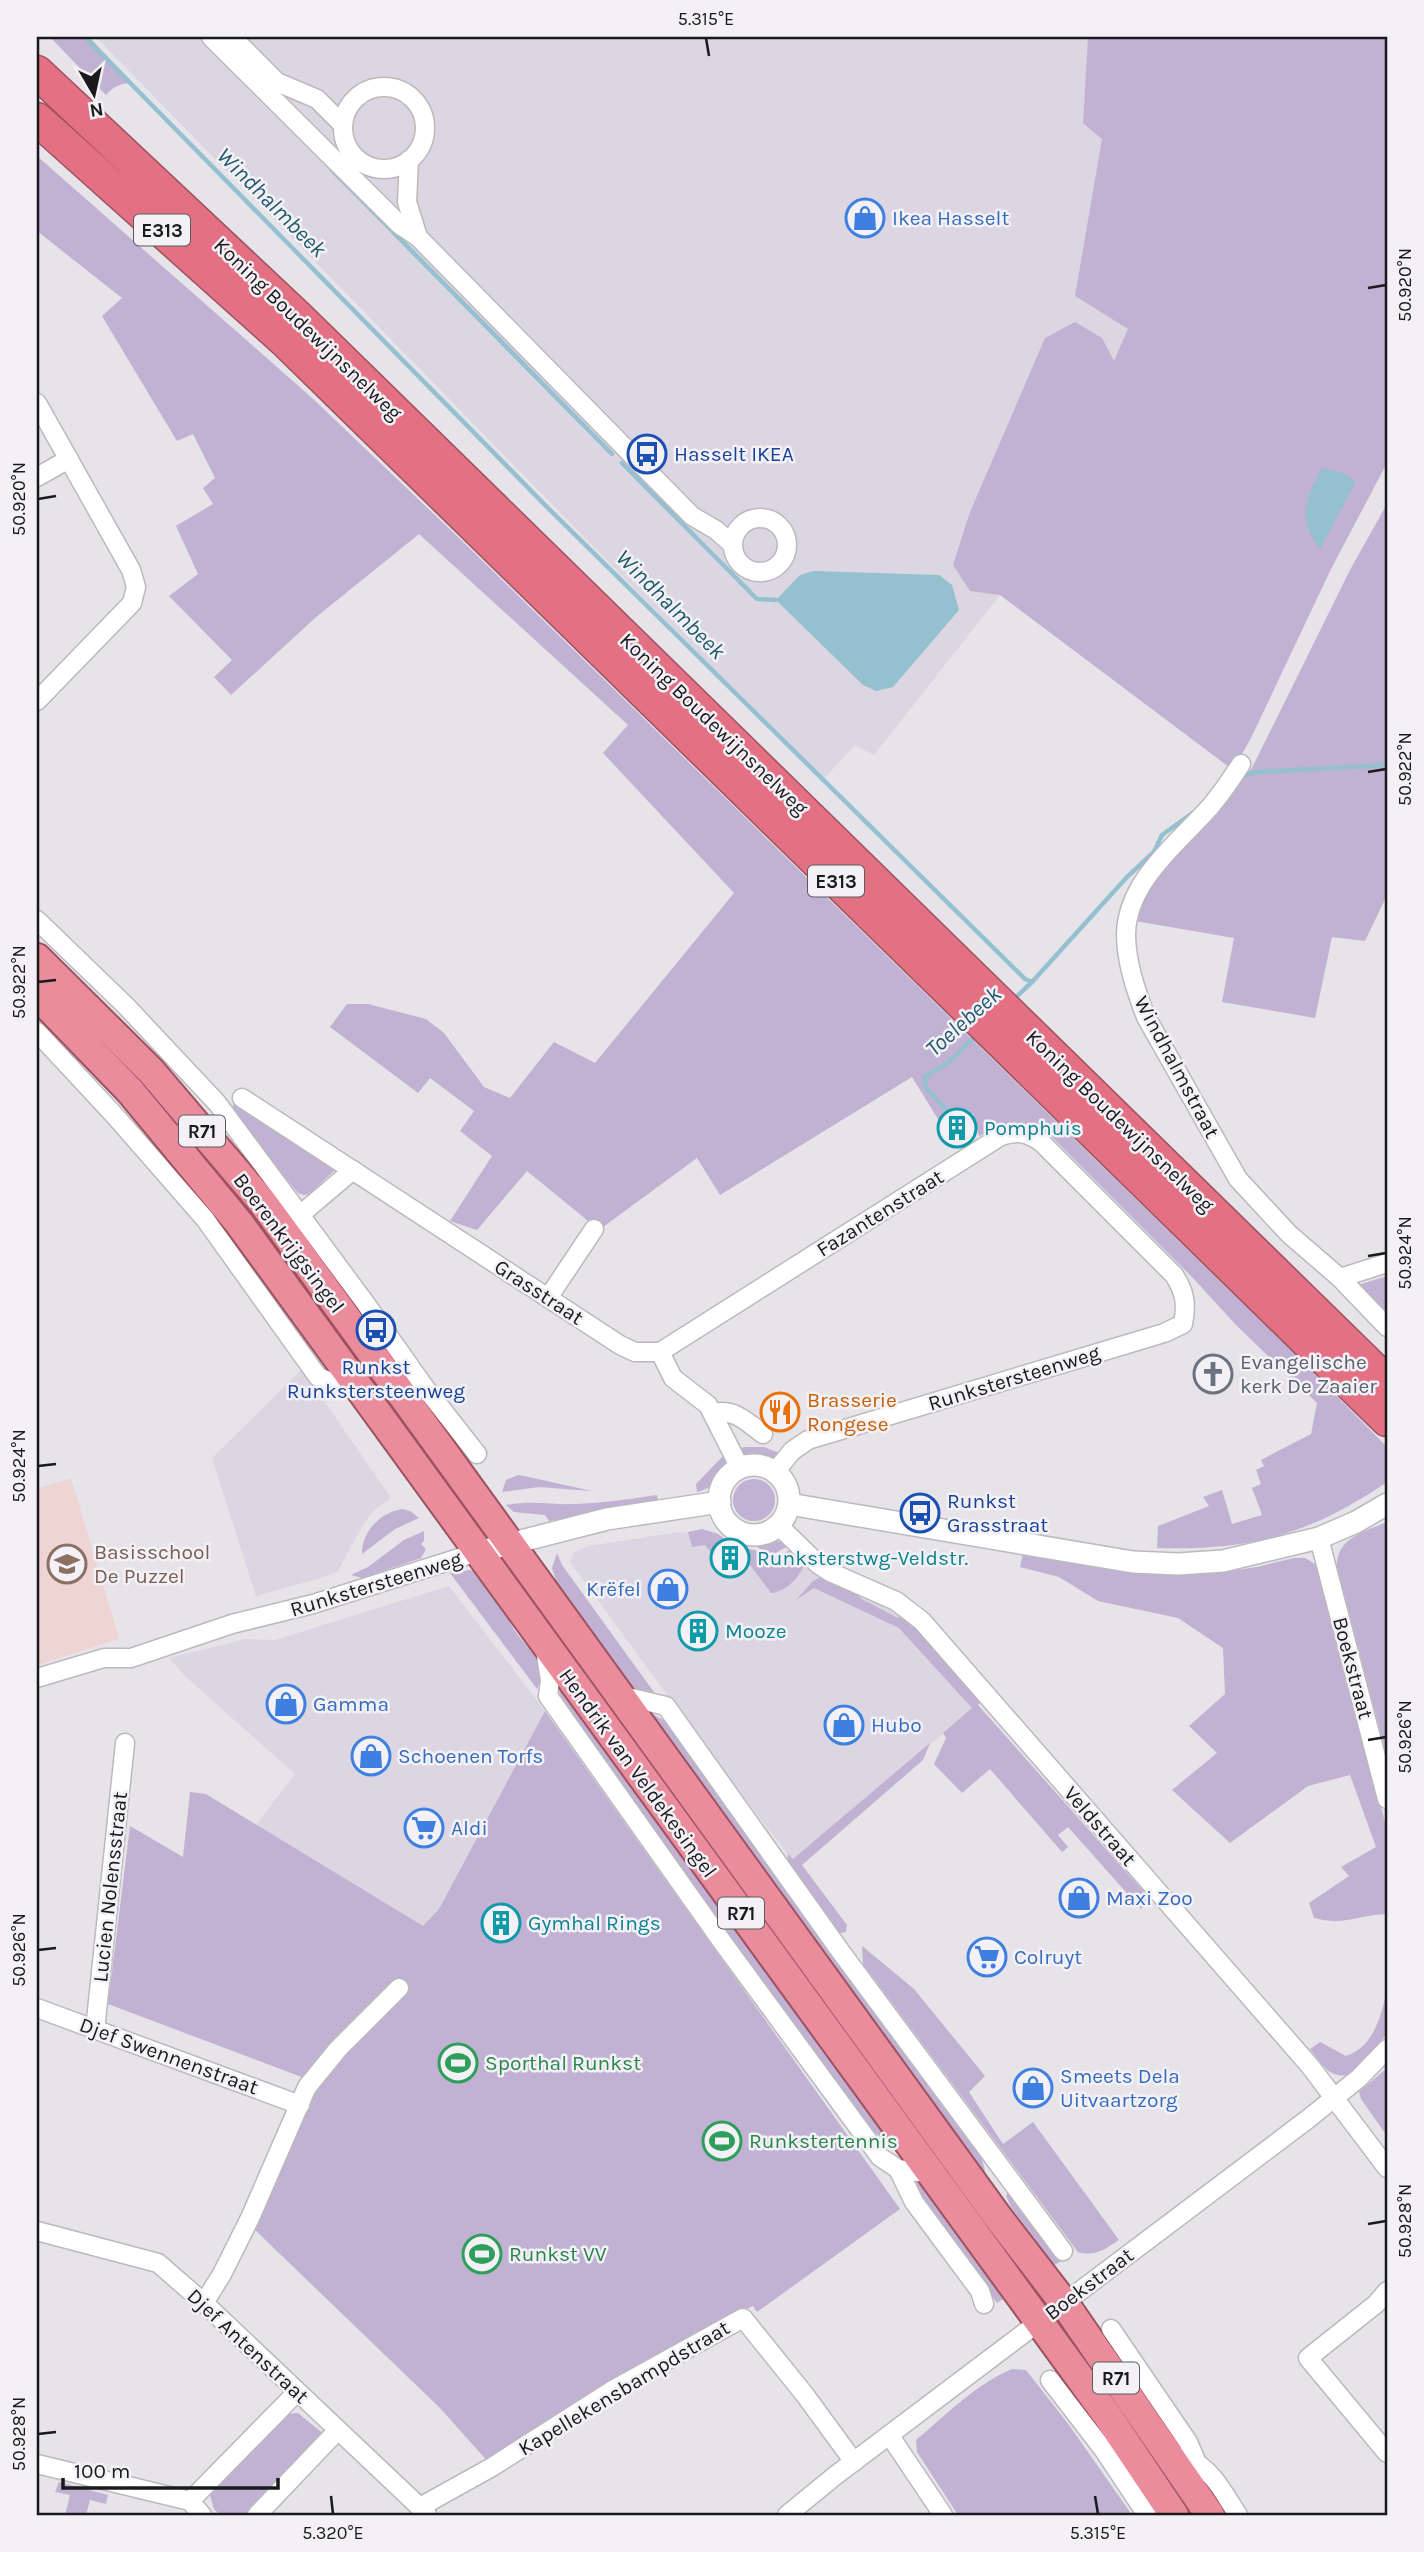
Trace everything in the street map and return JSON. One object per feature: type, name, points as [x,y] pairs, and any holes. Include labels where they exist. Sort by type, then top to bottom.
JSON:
[{"type":"highway","points":[[37,49],[101,116],[111,143]]},
{"type":"highway","name":"Koning Boudewijnsnelweg","points":[[37,72],[298,317],[1387,1382]]},
{"type":"highway","name":"Koning Boudewijnsnelweg","points":[[37,119],[286,342],[1387,1420]]},
{"type":"highway","name":"Boerenkrijgsingel","points":[[37,958],[151,1071],[262,1203],[508,1543]]},
{"type":"highway","name":"Boerenkrijgsingel","points":[[37,995],[130,1091],[239,1223],[478,1552]]},
{"type":"highway","name":"Hendrik van Veldekesingel","points":[[508,1543],[997,2216],[1064,2303],[1210,2515]]},
{"type":"highway","name":"Hendrik van Veldekesingel","points":[[478,1552],[1107,2415],[1174,2515]]},
{"type":"street","points":[[211,37],[400,225],[418,237],[692,516],[716,530],[733,545],[739,562],[753,572],[771,570],[784,559],[787,540],[783,531],[768,519],[758,519],[741,526],[692,516]]},
{"type":"street","points":[[232,37],[277,82],[317,99],[343,125]]},
{"type":"street","points":[[386,87],[398,89],[417,104],[423,115],[425,128],[418,151],[409,160],[400,166],[381,169],[368,166],[349,150],[343,125],[349,105],[357,97],[376,88],[386,87]]},
{"type":"street","points":[[317,99],[357,97]]},
{"type":"street","points":[[409,160],[407,202],[418,237]]},
{"type":"street","points":[[381,169],[407,202]]},
{"type":"street","points":[[37,403],[131,569],[136,587],[132,603],[37,701]]},
{"type":"street","points":[[37,477],[69,459]]},
{"type":"street","points":[[733,545],[741,526]]},
{"type":"street","name":"Windhalmstraat","points":[[1241,764],[1211,806],[1163,855],[1130,909],[1126,933],[1136,991],[1146,1017],[1229,1166],[1258,1203],[1387,1327]]},
{"type":"street","name":"Boerenkrijgsingel","points":[[37,920],[126,1006],[217,1103],[423,1385],[477,1454]]},
{"type":"street","points":[[37,1032],[116,1116],[205,1219],[318,1377],[363,1394]]},
{"type":"street","name":"Grasstraat","points":[[242,1098],[626,1348],[639,1353],[660,1352]]},
{"type":"street","name":"Fazantenstraat","points":[[660,1352],[1001,1136],[1013,1132],[1028,1132],[1041,1142],[1174,1275],[1183,1289],[1186,1305],[1183,1324]]},
{"type":"street","points":[[300,1215],[353,1170]]},
{"type":"street","points":[[548,1298],[594,1229]]},
{"type":"street","points":[[1339,1278],[1387,1263]]},
{"type":"street","name":"Runkstersteenweg","points":[[775,1472],[792,1451],[808,1440],[1164,1333],[1183,1324]]},
{"type":"street","points":[[660,1352],[673,1378],[708,1405],[740,1468]]},
{"type":"street","name":"Boerenkrijgsingel","points":[[423,1385],[440,1448]]},
{"type":"street","points":[[713,1413],[734,1413],[763,1434]]},
{"type":"street","points":[[757,1465],[775,1472],[786,1486],[789,1504],[786,1513],[778,1525],[764,1533],[749,1534],[738,1531],[724,1517],[720,1502],[724,1482],[740,1468],[757,1465]]},
{"type":"street","name":"Runkstersteenweg","points":[[37,1678],[104,1658],[131,1658],[232,1623],[313,1604],[508,1543],[607,1519],[720,1502]]},
{"type":"street","points":[[789,1504],[1133,1562],[1178,1564],[1223,1561],[1319,1538],[1387,1505]]},
{"type":"street","name":"Veldstraat","points":[[778,1525],[818,1564],[896,1601],[922,1622],[1310,2066],[1387,2168]]},
{"type":"street","name":"Boekstraat","points":[[1319,1538],[1387,1799]]},
{"type":"street","name":"Hendrik van Veldekesingel","points":[[544,1644],[550,1680],[548,1696],[723,1943],[880,2157],[898,2169],[914,2202],[980,2291],[984,2304]]},
{"type":"street","name":"Hendrik van Veldekesingel","points":[[619,1695],[666,1706],[841,1952],[1063,2251]]},
{"type":"street","name":"Lucien Nolensstraat","points":[[95,2030],[125,1743]]},
{"type":"street","points":[[204,2303],[250,2218],[307,2087],[338,2049],[399,1988]]},
{"type":"street","name":"Djef Swennenstraat","points":[[37,2008],[300,2105]]},
{"type":"street","name":"Boekstraat","points":[[787,2515],[1335,2098],[1369,2069],[1387,2049]]},
{"type":"street","points":[[997,2216],[998,2163]]},
{"type":"street","points":[[898,2169],[932,2174]]},
{"type":"street","name":"Djef Antenstraat","points":[[37,2231],[158,2263],[204,2303],[424,2511]]},
{"type":"street","points":[[1387,2291],[1376,2304],[1308,2358],[1387,2453]]},
{"type":"street","name":"Kapellekensbampdstraat","points":[[424,2511],[611,2391],[743,2318],[854,2462]]},
{"type":"street","points":[[1111,2329],[1188,2442],[1197,2463]]},
{"type":"street","points":[[1050,2380],[1103,2449],[1147,2515]]},
{"type":"street","points":[[190,2501],[297,2392]]},
{"type":"street","points":[[1103,2449],[1107,2415]]},
{"type":"street","points":[[257,2515],[338,2430]]},
{"type":"street","points":[[890,2436],[943,2515]]},
{"type":"street","points":[[1168,2453],[1197,2463],[1213,2476],[1238,2515]]},
{"type":"street","points":[[37,2465],[190,2501],[202,2515]]},
{"type":"shaded area","points":[[50,37],[89,37],[133,83],[118,86],[106,95]]},
{"type":"shaded area","points":[[96,37],[1088,37],[1170,198],[1076,297],[1129,329],[1017,577],[874,755],[855,745],[822,781]]},
{"type":"shaded area","points":[[1088,37],[1387,37],[1387,463],[1331,569],[1251,738],[1233,770],[1000,595],[970,591],[953,565],[970,512],[1045,338],[1075,322],[1102,338],[1114,361],[1128,329],[1075,296],[1102,139],[1083,123]]},
{"type":"shaded area","points":[[37,156],[311,397],[459,538],[1313,1372],[1387,1447],[1387,1482],[1332,1515],[1278,1536],[1221,1546],[1157,1548],[1158,1526],[1209,1506],[1203,1497],[1222,1490],[1232,1524],[1262,1515],[1252,1488],[1261,1484],[1256,1470],[1264,1466],[1261,1460],[1311,1434],[1317,1403],[1236,1325],[1192,1277],[1050,1135],[1031,1125],[1014,1124],[979,1136],[973,1113],[946,1132],[912,1077],[720,1195],[697,1158],[599,1230],[527,1171],[477,1230],[450,1221],[492,1156],[460,1131],[474,1111],[430,1078],[418,1093],[330,1027],[347,1004],[368,1004],[426,1019],[444,1033],[484,1087],[510,1098],[554,1042],[595,1063],[734,893],[603,753],[628,725],[419,534],[315,618],[231,695],[214,677],[232,660],[169,596],[198,574],[176,526],[213,504],[203,488],[215,478],[193,434],[177,441],[102,316],[122,298],[37,231]]},
{"type":"shaded area","points":[[1387,504],[1387,895],[1365,941],[1332,937],[1315,1018],[1222,1002],[1234,938],[1135,921],[1145,890],[1252,768],[1350,570]]},
{"type":"shaded area","points":[[238,1104],[336,1169],[309,1194],[298,1193],[232,1112],[233,1105]]},
{"type":"shaded area","points":[[1387,1276],[1387,1316],[1358,1285]]},
{"type":"shaded area","points":[[302,1369],[391,1498],[373,1511],[362,1526],[338,1571],[256,1596],[212,1458]]},
{"type":"shaded area","points":[[764,1447],[782,1454],[771,1459],[759,1459],[748,1456],[738,1448]]},
{"type":"shaded area","points":[[725,1454],[725,1468],[719,1479],[710,1487],[697,1492],[696,1484]]},
{"type":"shaded area","points":[[518,1475],[592,1491],[539,1487],[502,1492],[506,1480]]},
{"type":"shaded area","name":"Basisschool De Puzzel","points":[[71,1478],[119,1639],[37,1665],[37,1489]]},
{"type":"shaded area","points":[[754,1479],[769,1485],[775,1500],[769,1515],[754,1521],[739,1515],[733,1500],[739,1485]]},
{"type":"shaded area","points":[[657,1495],[658,1500],[549,1521],[545,1515],[514,1512],[506,1505],[617,1501]]},
{"type":"shaded area","points":[[402,1509],[419,1518],[395,1529],[362,1554],[365,1538],[374,1524],[386,1514]]},
{"type":"shaded area","points":[[1387,1522],[1387,1757],[1337,1567],[1341,1549],[1346,1543],[1353,1537]]},
{"type":"shaded area","points":[[702,1529],[718,1534],[732,1544],[733,1554],[724,1554],[725,1562],[737,1562],[736,1546],[758,1551],[769,1559],[791,1550],[805,1563],[792,1583],[771,1593],[750,1565],[722,1566],[705,1545],[692,1547],[688,1532]]},
{"type":"shaded area","points":[[424,1531],[424,1541],[421,1544],[426,1549],[421,1558],[362,1578],[351,1575],[368,1567],[404,1540]]},
{"type":"shaded area","points":[[695,1532],[757,1551],[768,1559],[777,1558],[791,1550],[807,1565],[882,1599],[916,1622],[982,1701],[792,1860],[570,1562],[574,1552],[589,1546]]},
{"type":"shaded area","points":[[776,1540],[788,1546],[772,1555],[753,1545]]},
{"type":"shaded area","points":[[557,1553],[562,1565],[656,1695],[631,1689],[557,1584],[552,1568]]},
{"type":"shaded area","points":[[1023,1554],[1134,1570],[1211,1574],[1294,1558],[1305,1558],[1315,1564],[1325,1579],[1387,1830],[1387,1914],[1342,1921],[1325,1920],[1314,1918],[1309,1903],[1349,1876],[1341,1867],[1376,1847],[1350,1775],[1308,1786],[1230,1843],[1172,1790],[1217,1753],[1189,1726],[1225,1694],[1223,1648],[1178,1618],[1098,1601],[1059,1577],[1020,1567]]},
{"type":"shaded area","points":[[470,1570],[493,1588],[510,1623],[541,1666],[541,1679],[537,1689],[450,1573]]},
{"type":"shaded area","points":[[823,1576],[855,1589],[860,1598],[898,1618],[901,1614],[916,1626],[981,1702],[978,1705],[1152,1901],[1141,1909],[1068,1827],[1058,1835],[1068,1847],[1062,1852],[990,1769],[962,1793],[934,1764],[946,1738],[943,1733],[972,1708],[899,1628],[814,1588],[796,1600],[813,1581]]},
{"type":"shaded area","points":[[449,1586],[545,1711],[439,1909],[425,1929],[256,1825],[295,1774],[184,1675],[169,1658],[245,1639],[275,1640]]},
{"type":"shaded area","points":[[561,1690],[900,2152],[869,2128],[564,1710],[559,1691]]},
{"type":"shaded area","points":[[545,1711],[900,2209],[757,2312],[753,2306],[727,2318],[490,2464],[440,2408],[253,2228],[320,2084],[108,2004],[130,1826],[183,1857],[190,1792],[206,1794],[423,1926],[439,1909]]},
{"type":"shaded area","points":[[648,1712],[669,1723],[981,2155],[985,2171],[983,2173],[666,1732],[653,1726]]},
{"type":"shaded area","points":[[930,1743],[923,1760],[802,1865],[847,1925],[846,1932],[836,1934],[787,1861],[788,1854],[793,1859]]},
{"type":"shaded area","points":[[862,1946],[914,1989],[985,2076],[969,2092],[1003,2144],[1033,2122],[1119,2240],[1095,2253],[1078,2252],[863,1964]]},
{"type":"shaded area","points":[[1387,1990],[1387,2033],[1356,2075],[1339,2075],[1329,2071],[1310,2049],[1320,2042],[1346,2056],[1356,2052],[1375,2029]]},
{"type":"shaded area","points":[[1387,2068],[1387,2136],[1359,2092]]},
{"type":"shaded area","points":[[917,2177],[1003,2299],[997,2303],[918,2194],[911,2183]]},
{"type":"shaded area","points":[[1008,2191],[1068,2258],[1048,2268],[1035,2239],[1011,2207],[1006,2196]]},
{"type":"shaded area","points":[[1012,2369],[1026,2370],[1069,2425],[1132,2515],[958,2515],[917,2452],[916,2440],[974,2391]]},
{"type":"shaded area","points":[[298,2413],[326,2436],[249,2515],[220,2515],[214,2509],[210,2495],[275,2423],[287,2414]]},
{"type":"shaded area","points":[[59,2482],[108,2495],[106,2504],[90,2500],[86,2515],[65,2515],[70,2495],[55,2492]]},
{"type":"water","points":[[1322,468],[1338,471],[1356,481],[1320,549],[1308,528],[1306,509],[1311,489]]},
{"type":"water","points":[[814,571],[939,575],[952,585],[959,610],[893,687],[876,691],[863,685],[776,600],[800,575]]},
{"type":"waterway","name":"Windhalmbeek","points":[[85,37],[549,509],[1025,979],[1032,982],[1127,877],[1154,852],[1162,835],[1194,812]]},
{"type":"waterway","points":[[331,169],[612,454]]},
{"type":"waterway","points":[[622,463],[757,599],[776,600]]},
{"type":"waterway","name":"Windhalmbeek","points":[[1245,775],[1256,772],[1387,765]]},
{"type":"waterway","name":"Toelebeek","points":[[1013,1000],[1032,982]]},
{"type":"waterway","name":"Toelebeek","points":[[955,1119],[926,1088],[924,1077],[948,1063],[977,1035]]},
{"type":"place","name":"Ikea Hasselt","points":[[865,218]]},
{"type":"place","name":"Hasselt IKEA","points":[[647,454]]},
{"type":"place","name":"Pomphuis","points":[[957,1128]]},
{"type":"place","name":"Runkst Runkstersteenweg","points":[[376,1330]]},
{"type":"place","name":"Evangelische kerk De Zaaier","points":[[1213,1374]]},
{"type":"place","name":"Brasserie Rongese","points":[[780,1412]]},
{"type":"place","name":"Runkst Grasstraat","points":[[920,1513]]},
{"type":"place","name":"Runksterstwg-Veldstr.","points":[[730,1558]]},
{"type":"place","name":"Basisschool De Puzzel","points":[[67,1564]]},
{"type":"place","name":"Krëfel","points":[[668,1589]]},
{"type":"place","name":"Mooze","points":[[698,1631]]},
{"type":"place","name":"Gamma","points":[[286,1704]]},
{"type":"place","name":"Hubo","points":[[844,1725]]},
{"type":"place","name":"Schoenen Torfs","points":[[371,1756]]},
{"type":"place","name":"Aldi","points":[[424,1828]]},
{"type":"place","name":"Maxi Zoo","points":[[1079,1898]]},
{"type":"place","name":"Gymhal Rings","points":[[501,1923]]},
{"type":"place","name":"Colruyt","points":[[987,1957]]},
{"type":"place","name":"Sporthal Runkst","points":[[458,2063]]},
{"type":"place","name":"Smeets Dela Uitvaartzorg","points":[[1033,2088]]},
{"type":"place","name":"Runkstertennis","points":[[722,2141]]},
{"type":"place","name":"Runkst VV","points":[[482,2254]]}]
